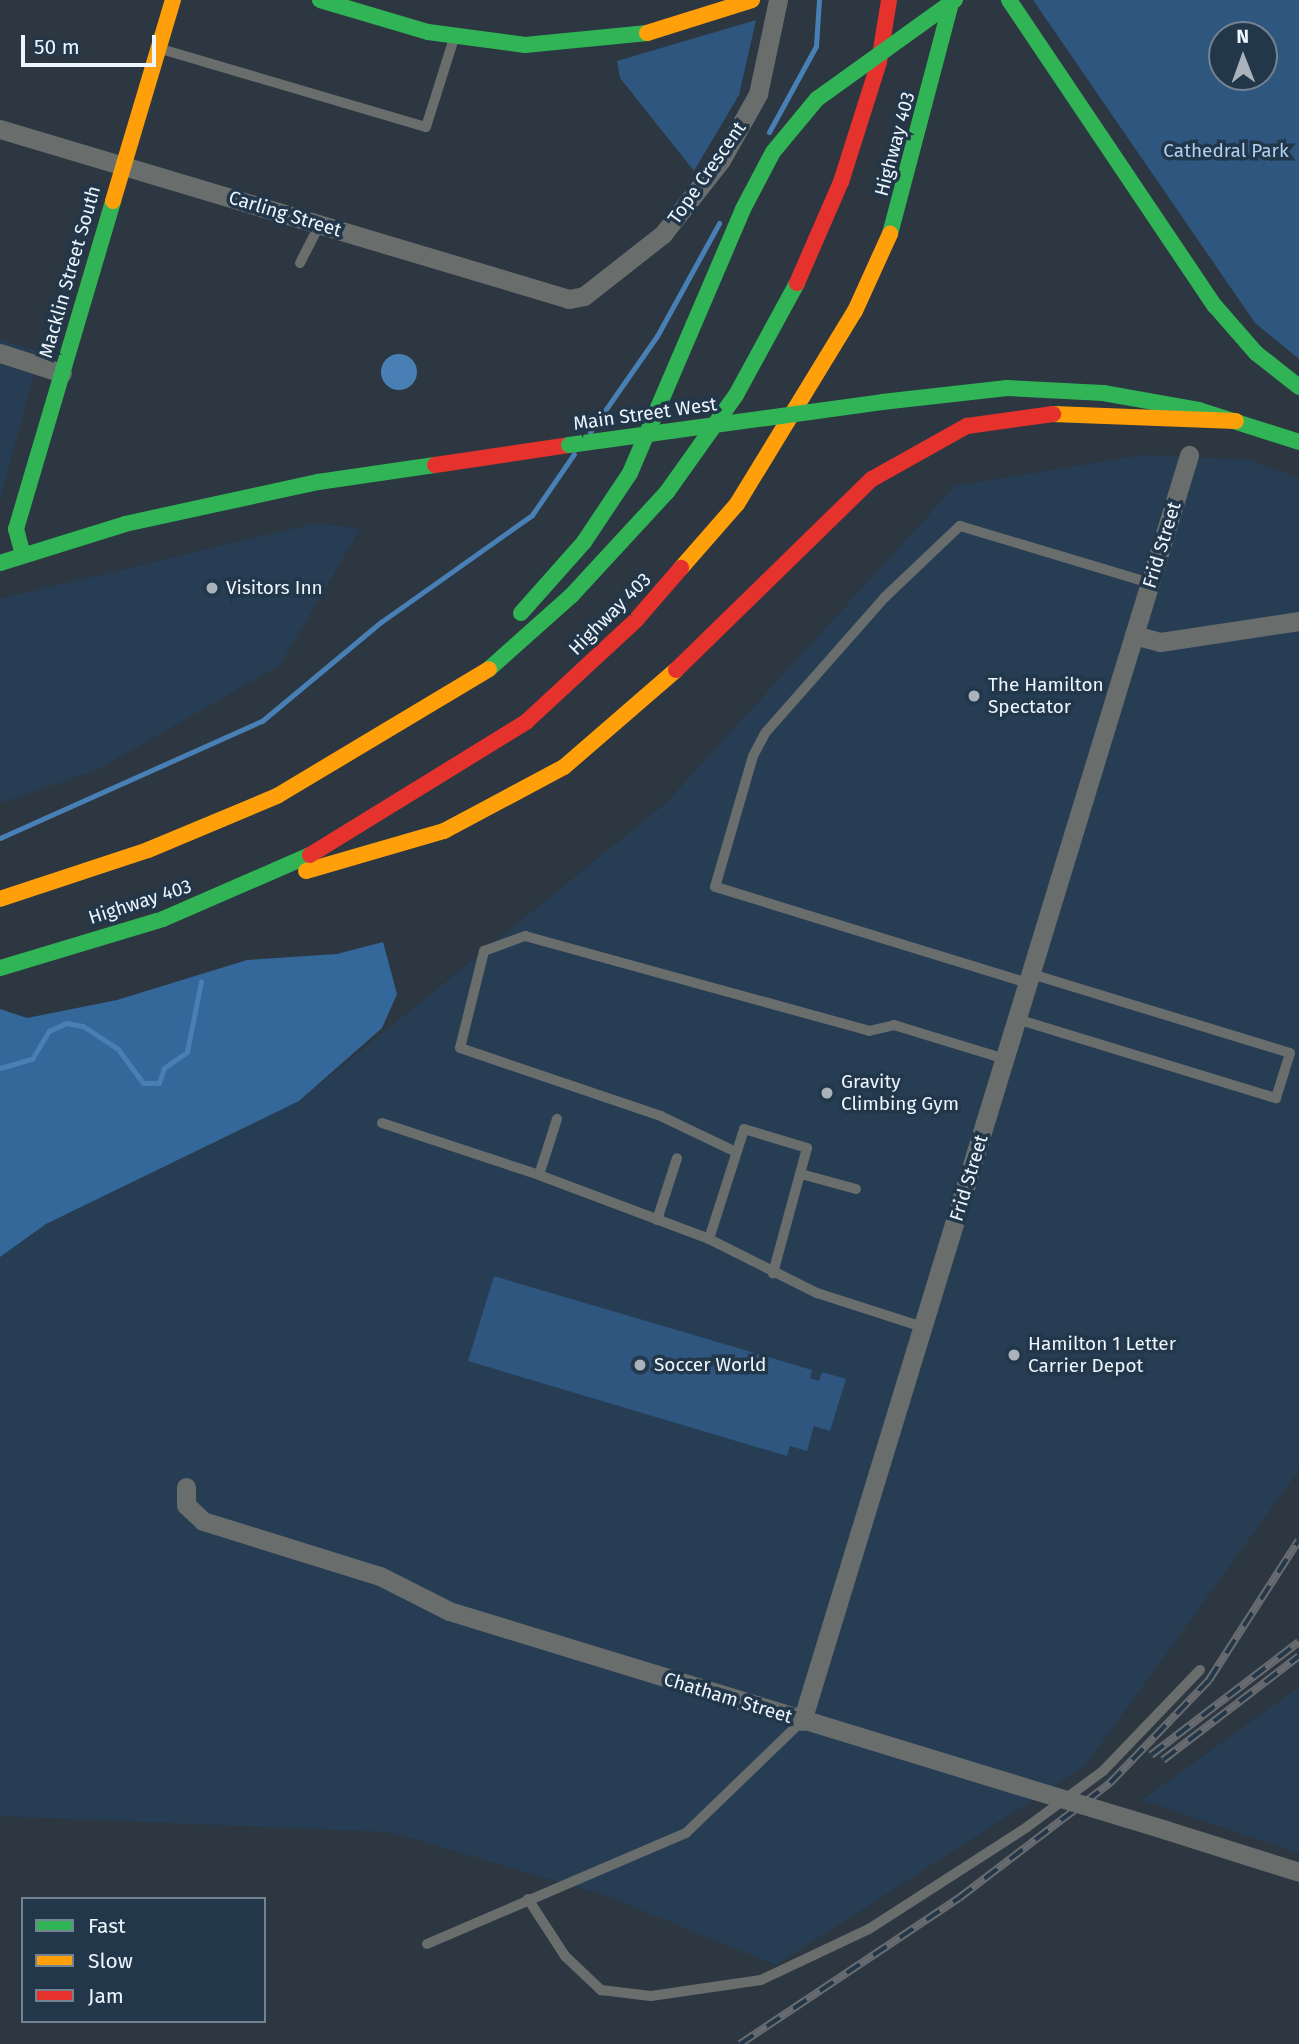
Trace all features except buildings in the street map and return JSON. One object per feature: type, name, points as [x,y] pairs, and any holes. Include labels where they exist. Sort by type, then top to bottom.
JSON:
[{"type":"main road","name":"Macklin Street South","points":[[23,555],[16,529],[173,0]]},
{"type":"main road","points":[[320,0],[454,38],[525,45],[625,40],[752,0]]},
{"type":"main road","name":"Highway 403","points":[[0,899],[213,824],[390,734],[500,661],[571,596],[667,492],[736,395],[791,297],[841,181],[879,62],[889,0]]},
{"type":"main road","points":[[506,626],[555,578],[630,473],[743,209],[773,152],[817,99],[863,60],[954,0]]},
{"type":"main road","name":"Highway 403","points":[[0,968],[255,884],[406,801],[526,722],[636,620],[737,503],[848,324],[894,225],[954,0]]},
{"type":"main road","points":[[1009,0],[1215,306],[1256,353],[1299,387]]},
{"type":"main road","name":"Main Street West","points":[[0,563],[160,515],[318,482],[882,402],[1007,388],[1103,393],[1236,421],[1299,442]]},
{"type":"main road","points":[[255,884],[444,831],[564,768],[618,726],[872,480],[930,441],[967,426],[1054,414],[1236,421]]},
{"type":"main road","points":[[390,734],[466,661]]},
{"type":"street","name":"Tope Crescent","points":[[569,299],[584,296],[663,234],[721,160],[758,94],[778,0]]},
{"type":"street","name":"Carling Street","points":[[0,128],[569,299]]},
{"type":"street","points":[[0,353],[62,373]]},
{"type":"street","name":"Frid Street","points":[[802,1721],[1189,455]]},
{"type":"street","points":[[1134,635],[1160,642],[1299,621]]},
{"type":"street","name":"Chatham Street","points":[[186,1487],[187,1505],[203,1521],[380,1576],[456,1613],[1299,1872]]},
{"type":"lane","points":[[159,48],[426,127],[454,38]]},
{"type":"lane","points":[[300,263],[320,224]]},
{"type":"lane","points":[[1017,1019],[1276,1098],[1290,1053],[715,887],[753,757],[766,732],[884,598],[960,526],[1150,583]]},
{"type":"lane","points":[[736,1152],[661,1116],[460,1048],[484,951],[525,936],[869,1031],[894,1025],[1005,1059]]},
{"type":"lane","points":[[539,1175],[557,1118]]},
{"type":"lane","points":[[382,1123],[539,1175],[709,1239],[773,1273],[923,1326]]},
{"type":"lane","points":[[709,1239],[744,1129],[807,1148],[773,1273]]},
{"type":"lane","points":[[657,1220],[677,1158]]},
{"type":"lane","points":[[801,1174],[856,1189]]},
{"type":"lane","points":[[528,1899],[565,1956],[601,1990],[651,1996],[761,1980],[869,1929],[1027,1827],[1103,1771],[1200,1670]]},
{"type":"lane","points":[[427,1944],[686,1833],[802,1721]]},
{"type":"shaded area","points":[[0,340],[40,352],[0,500]]},
{"type":"shaded area","points":[[399,354],[412,359],[417,372],[412,385],[399,390],[386,385],[381,372],[386,359]]},
{"type":"shaded area","points":[[1142,455],[1249,460],[1299,478],[1299,1470],[1085,1766],[776,1965],[604,1895],[390,1832],[0,1816],[0,1257],[46,1224],[299,1101],[666,803],[955,486]]},
{"type":"shaded area","points":[[316,523],[360,529],[280,665],[97,770],[0,803],[0,599]]},
{"type":"shaded area","points":[[383,942],[397,994],[382,1028],[299,1101],[46,1224],[0,1257],[0,1009],[27,1018],[117,1000],[247,960],[337,954]]},
{"type":"shaded area","points":[[1299,1687],[1299,1853],[1142,1800]]},
{"type":"green space","name":"Cathedral Park","points":[[1033,0],[1299,0],[1299,359],[1255,323]]},
{"type":"green space","points":[[756,20],[739,95],[694,171],[620,78],[617,61]]},
{"type":"green space","name":"Soccer World","points":[[494,1276],[812,1370],[810,1378],[819,1381],[822,1372],[846,1379],[830,1431],[814,1426],[807,1451],[790,1446],[787,1456],[468,1361]]},
{"type":"waterway","points":[[769,132],[816,46],[819,0]]},
{"type":"waterway","points":[[590,432],[657,336],[719,223]]},
{"type":"waterway","points":[[0,838],[262,721],[381,622],[532,515],[574,454]]},
{"type":"waterway","points":[[0,1068],[32,1059],[49,1031],[66,1023],[83,1026],[118,1049],[143,1083],[159,1083],[164,1068],[187,1052],[201,981]]},
{"type":"railway","points":[[740,2044],[959,1898],[1110,1783],[1209,1680],[1299,1540]]},
{"type":"railway","points":[[1151,1755],[1299,1642]]},
{"type":"railway","points":[[1163,1760],[1299,1656]]},
{"type":"traffic: fast","points":[[320,0],[428,32],[525,45],[647,33]]},
{"type":"traffic: fast","points":[[890,234],[952,0]]},
{"type":"traffic: fast","points":[[743,209],[773,152],[817,99],[955,0]]},
{"type":"traffic: fast","points":[[1009,0],[1215,306],[1256,353],[1299,387]]},
{"type":"traffic: fast","points":[[23,555],[16,529],[113,201]]},
{"type":"traffic: fast","points":[[521,613],[584,542],[630,473],[743,209]]},
{"type":"traffic: fast","points":[[489,669],[571,596],[667,492],[736,395],[797,283]]},
{"type":"traffic: fast","points":[[882,402],[1007,388],[1103,393],[1199,410],[1299,442]]},
{"type":"traffic: fast","points":[[569,445],[882,402]]},
{"type":"traffic: fast","points":[[0,563],[125,524],[318,482],[435,465]]},
{"type":"traffic: fast","points":[[0,968],[163,919],[310,855]]},
{"type":"traffic: slow","points":[[113,201],[173,0]]},
{"type":"traffic: slow","points":[[647,33],[752,0]]},
{"type":"traffic: slow","points":[[681,568],[737,504],[855,311],[890,234]]},
{"type":"traffic: slow","points":[[1053,414],[1236,421]]},
{"type":"traffic: slow","points":[[0,899],[148,850],[277,796],[489,669]]},
{"type":"traffic: slow","points":[[306,871],[444,831],[564,767],[676,670]]},
{"type":"traffic: jam","points":[[797,283],[841,182],[879,62],[889,0]]},
{"type":"traffic: jam","points":[[676,670],[872,479],[967,426],[1053,414]]},
{"type":"traffic: jam","points":[[435,465],[569,445]]},
{"type":"traffic: jam","points":[[310,855],[526,722],[636,620],[681,568]]},
{"type":"place","name":"Visitors Inn","points":[[212,588]]},
{"type":"place","name":"The Hamilton Spectator","points":[[974,696]]},
{"type":"place","name":"Gravity Climbing Gym","points":[[827,1093]]},
{"type":"place","name":"Hamilton 1 Letter Carrier Depot","points":[[1014,1355]]},
{"type":"place","name":"Soccer World","points":[[640,1365]]}]
